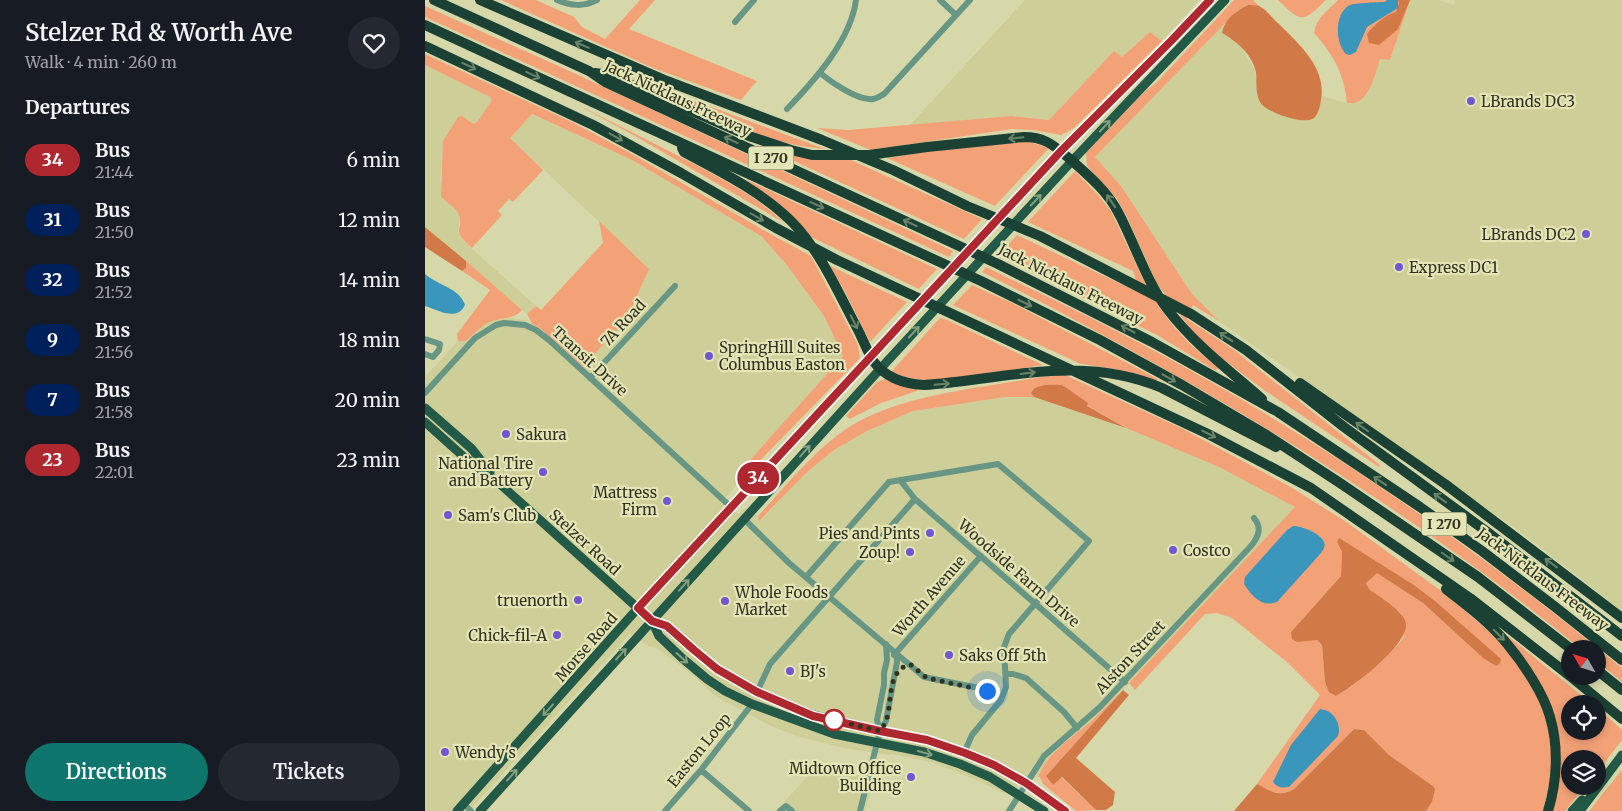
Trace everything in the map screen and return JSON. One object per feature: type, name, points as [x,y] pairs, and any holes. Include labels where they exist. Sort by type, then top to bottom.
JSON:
[{"type":"highway","name":"Jack Nicklaus Freeway","points":[[434,0],[589,71],[605,82],[954,243],[1152,342],[1278,412],[1420,508],[1482,551],[1622,660]]},
{"type":"highway","points":[[480,0],[667,81],[822,140],[893,170],[967,206],[1040,236],[1191,314],[1289,376],[1445,484],[1622,618]]},
{"type":"highway","name":"I 270","points":[[425,25],[981,281],[1100,340],[1182,385],[1321,470],[1478,577],[1561,641]]},
{"type":"highway","points":[[425,46],[593,124],[776,228],[837,260],[1102,383],[1208,434],[1311,488],[1470,598],[1561,669]]},
{"type":"highway","points":[[589,71],[609,75],[749,136],[812,155],[869,155],[1024,137],[1040,138],[1047,141],[1072,161],[1111,201],[1118,212],[1141,263],[1166,308],[1182,328],[1200,347],[1278,412]]},
{"type":"highway","points":[[677,142],[684,152],[764,198],[798,229],[821,261],[871,357],[890,376],[901,382],[924,385],[1053,370],[1085,370],[1124,375],[1144,380],[1163,388],[1321,470]]},
{"type":"highway","points":[[1246,350],[1344,427],[1486,531],[1622,636]]},
{"type":"highway","points":[[1395,547],[1484,620],[1508,644],[1525,667],[1550,716],[1554,737],[1555,780],[1548,811]]},
{"type":"highway","points":[[1606,677],[1622,690]]},
{"type":"highway","points":[[1581,685],[1622,719]]},
{"type":"main road","name":"Morse Road","points":[[459,809],[638,608],[1061,151],[1172,40],[1209,0]]},
{"type":"main road","name":"Morse Road","points":[[480,811],[881,368],[1072,161],[1225,0]]},
{"type":"main road","name":"Stelzer Road","points":[[425,408],[472,449],[500,484]]},
{"type":"main road","name":"Stelzer Road","points":[[425,422],[464,457],[500,484],[652,621],[659,636],[725,691],[751,704],[834,734],[924,752],[960,764],[990,777],[1044,811]]},
{"type":"main road","name":"Stelzer Road","points":[[652,621],[667,626],[717,669],[757,692],[813,716],[927,740],[965,753],[994,765],[1026,783],[1065,811]]},
{"type":"main road","points":[[703,674],[747,695],[757,692]]},
{"type":"main road","points":[[1606,772],[1622,755]]},
{"type":"main road","points":[[1580,811],[1622,755]]},
{"type":"main road","points":[[1572,811],[1586,795]]},
{"type":"street","points":[[557,0],[565,4],[583,5],[597,0]]},
{"type":"street","points":[[735,22],[755,0]]},
{"type":"street","points":[[787,109],[819,74],[834,53],[855,9],[856,0]]},
{"type":"street","points":[[941,0],[957,15]]},
{"type":"street","points":[[819,74],[861,97],[873,99],[878,97],[883,94],[970,0]]},
{"type":"street","name":"7A Road","points":[[590,378],[675,286]]},
{"type":"street","name":"Transit Drive","points":[[425,393],[475,338],[504,322],[525,324],[536,330],[731,507]]},
{"type":"street","points":[[425,339],[440,344],[439,350],[433,357],[425,354]]},
{"type":"street","points":[[805,577],[889,482],[998,464],[1089,541],[1009,634],[1004,647],[1004,661],[1007,674],[1006,686],[1001,700],[972,735],[965,753]]},
{"type":"street","name":"Woodside Farm Drive","points":[[900,480],[915,499],[1125,682]]},
{"type":"street","points":[[757,692],[771,664],[915,499]]},
{"type":"street","name":"Alston Street","points":[[1009,811],[1044,756],[1077,728],[1125,682],[1258,538],[1259,524],[1254,518]]},
{"type":"street","points":[[743,519],[805,577],[924,677],[983,689],[1001,700]]},
{"type":"street","name":"Worth Avenue","points":[[880,731],[877,720],[887,660],[897,653],[981,556]]},
{"type":"street","points":[[886,644],[887,660]]},
{"type":"street","name":"Worth Avenue","points":[[860,811],[880,731],[886,721],[897,653]]},
{"type":"street","points":[[894,678],[899,670],[910,664]]},
{"type":"street","points":[[1007,674],[1026,678],[1064,712],[1077,728]]},
{"type":"street","name":"Easton Loop","points":[[665,811],[701,770],[751,704]]},
{"type":"street","points":[[701,770],[749,811]]},
{"type":"street","points":[[780,811],[786,806],[792,811]]},
{"type":"street","points":[[459,809],[471,811]]},
{"type":"shaded area","points":[[501,0],[536,0],[574,17],[582,27],[605,39],[640,0],[655,0],[629,29],[757,81],[741,100],[653,68]]},
{"type":"shaded area","points":[[1025,0],[1199,0],[1162,41],[1150,32],[1122,58],[1114,51],[1049,120],[1011,116],[910,125]]},
{"type":"shaded area","points":[[1234,0],[1253,0],[1259,6],[1248,5],[1236,12],[1095,157],[1121,186],[1192,294],[1219,321],[1193,305],[1187,319],[1234,350],[1380,465],[1379,467],[1264,390],[1220,357],[1194,334],[1156,282],[1117,199],[1087,166],[1086,153],[1143,93],[1157,82]]},
{"type":"shaded area","points":[[1278,0],[1326,0],[1312,13],[1302,17],[1292,13]]},
{"type":"shaded area","points":[[1338,0],[1410,0],[1390,60],[1380,59],[1370,88],[1361,100],[1355,103],[1347,103],[1341,74],[1337,65],[1314,33],[1317,23]]},
{"type":"shaded area","points":[[1398,0],[1410,0],[1398,29],[1379,45],[1369,43],[1367,34],[1380,21],[1396,12]]},
{"type":"shaded area","points":[[1410,0],[1439,0],[1454,5],[1454,0],[1622,0],[1622,611],[1523,534],[1219,321],[1192,294],[1121,186],[1095,157],[1224,24],[1222,33],[1237,41],[1255,70],[1260,102],[1319,111],[1322,96],[1350,104],[1362,99],[1368,93],[1380,59],[1390,60]]},
{"type":"shaded area","points":[[1248,5],[1262,7],[1303,48],[1316,67],[1322,88],[1320,107],[1314,118],[1302,120],[1285,117],[1269,110],[1260,102],[1257,91],[1256,72],[1251,59],[1238,44],[1222,33],[1225,23],[1231,16]]},
{"type":"shaded area","points":[[425,6],[574,73],[953,251],[949,257],[425,17]]},
{"type":"shaded area","points":[[1150,32],[1162,41],[1074,128],[1061,135],[1033,130],[1012,129],[871,150],[817,128],[848,130],[1011,116],[1049,120],[1114,51],[1122,57]]},
{"type":"shaded area","points":[[425,54],[574,123],[811,256],[858,345],[860,358],[747,474],[742,469],[843,356],[824,316],[786,264],[761,236],[632,160],[532,114],[510,138],[543,170],[513,202],[509,199],[498,211],[502,215],[472,248],[459,233],[460,219],[458,213],[441,196],[443,141],[458,117],[462,116],[473,124],[477,122],[492,100],[490,97],[425,65]]},
{"type":"shaded area","points":[[425,65],[490,97],[492,100],[477,122],[443,141],[440,180],[443,200],[454,206],[458,212],[460,238],[536,306],[527,314],[425,227]]},
{"type":"shaded area","points":[[627,76],[825,149],[791,144],[766,137]]},
{"type":"shaded area","points":[[574,103],[729,183],[752,197],[783,222],[637,137]]},
{"type":"shaded area","points":[[531,114],[632,160],[761,236],[786,264],[824,316],[843,356],[742,469],[747,474],[723,500],[738,514],[744,508],[758,516],[760,521],[806,473],[834,450],[867,431],[913,411],[1005,397],[1034,397],[1126,428],[1219,467],[1296,507],[1123,690],[1040,771],[1038,777],[1003,793],[972,778],[930,762],[891,754],[844,748],[797,736],[771,726],[715,696],[694,676],[658,649],[646,645],[630,634],[469,811],[425,811],[425,377],[458,341],[466,341],[492,321],[511,318],[523,320],[541,329],[583,367],[627,318],[649,269],[510,138]]},
{"type":"shaded area","points":[[1017,141],[1030,142],[1049,148],[995,206],[887,158],[934,150]]},
{"type":"shaded area","points":[[774,149],[822,159],[851,160],[982,219],[964,239],[772,151]]},
{"type":"shaded area","points":[[1075,171],[1111,211],[1141,275],[1161,310],[1192,346],[1218,368],[1216,371],[1157,335],[998,255],[1017,235],[1140,293],[1133,271],[1028,222]]},
{"type":"shaded area","points":[[747,180],[937,269],[919,289],[811,237],[746,182]]},
{"type":"shaded area","points":[[599,221],[649,269],[627,318],[583,367],[541,329],[532,324],[527,314],[536,306],[541,310],[603,243]]},
{"type":"shaded area","points":[[425,227],[466,261],[466,268],[462,271],[425,247]]},
{"type":"shaded area","points":[[466,261],[522,310],[511,317],[488,323],[466,341],[458,341],[457,334],[490,290],[462,271],[466,268]]},
{"type":"shaded area","points":[[828,265],[907,302],[870,342],[843,288]]},
{"type":"shaded area","points":[[986,267],[1099,322],[1166,357],[1285,426],[1344,463],[1458,541],[1587,640],[1570,640],[1511,594],[1439,542],[1292,444],[1216,398],[1139,355],[1061,312],[982,272]]},
{"type":"shaded area","points":[[972,285],[1016,305],[1158,379],[1157,381],[1115,369],[1081,364],[953,305]]},
{"type":"shaded area","points":[[940,318],[1043,365],[945,380],[925,380],[891,372]]},
{"type":"shaded area","points":[[1063,374],[1181,428],[1289,486],[1345,521],[1448,596],[1493,635],[1518,661],[1541,702],[1550,734],[1552,757],[1551,777],[1543,811],[1426,811],[1432,802],[1433,786],[1389,755],[1364,730],[1354,729],[1289,792],[1279,793],[1271,791],[1257,784],[1320,695],[1288,663],[1232,618],[1217,613],[1205,614],[1135,690],[1129,683],[1295,507],[1219,467],[1126,428],[1086,405],[1088,403],[1033,389],[1031,393],[1034,397],[1005,397],[913,411],[867,431],[834,450],[806,473],[759,521],[758,516],[810,459],[829,442],[861,420],[897,405],[935,395]],"holes":[[[1339,539],[1414,585],[1435,601],[1483,658],[1423,603],[1377,572],[1366,583],[1369,589],[1402,614],[1404,637],[1373,670],[1336,696],[1325,682],[1322,645],[1317,640],[1306,640],[1291,632],[1341,576],[1342,552],[1337,542]]]},
{"type":"shaded area","points":[[885,379],[917,389],[917,391],[881,403],[850,419],[846,416],[877,382]]},
{"type":"shaded area","points":[[1062,385],[1088,403],[1087,406],[1126,428],[1034,397],[1031,393],[1040,386]]},
{"type":"shaded area","points":[[1339,538],[1414,585],[1435,601],[1501,659],[1500,663],[1496,666],[1483,658],[1423,603],[1377,573],[1366,583],[1369,589],[1401,614],[1406,623],[1405,632],[1390,653],[1367,674],[1336,696],[1329,692],[1325,682],[1322,645],[1317,640],[1297,642],[1292,639],[1291,632],[1341,576],[1342,552],[1337,542]]},
{"type":"shaded area","points":[[1508,636],[1561,679],[1561,685],[1569,685],[1581,695],[1561,695],[1561,740],[1606,740],[1606,715],[1622,730],[1622,740],[1606,761],[1606,750],[1561,750],[1561,795],[1578,795],[1565,811],[1550,811],[1556,728],[1506,637]]},
{"type":"shaded area","points":[[1606,655],[1622,668],[1622,682],[1606,669]]},
{"type":"shaded area","points":[[1123,690],[1046,776],[1061,777],[1096,810],[1076,811],[1043,784],[1040,777],[1038,777],[1042,768],[1053,754]]},
{"type":"shaded area","points":[[1123,690],[1129,695],[1076,758],[1115,792],[1113,805],[1106,810],[1096,810],[1062,777],[1053,785],[1046,776]]},
{"type":"shaded area","points":[[1354,729],[1364,730],[1389,755],[1433,786],[1435,789],[1432,802],[1426,811],[1234,811],[1257,784],[1279,793],[1289,792],[1294,789]]},
{"type":"shaded area","points":[[816,767],[874,779],[865,811],[776,811]]},
{"type":"shaded area","points":[[1622,770],[1622,811],[1589,811],[1602,795],[1606,795],[1606,790]]},
{"type":"water","points":[[1387,0],[1398,0],[1398,8],[1367,27],[1356,52],[1350,55],[1346,54],[1342,49],[1338,36],[1341,14],[1353,4],[1385,2]]},
{"type":"water","points":[[425,274],[458,295],[465,305],[462,310],[452,314],[425,306]]},
{"type":"water","points":[[1293,526],[1315,533],[1324,542],[1324,548],[1277,602],[1262,602],[1250,593],[1244,584],[1245,577],[1287,530]]},
{"type":"water","points":[[1320,709],[1329,712],[1335,718],[1339,726],[1338,736],[1289,787],[1278,786],[1273,782],[1291,745]]},
{"type":"bus line","name":"34","points":[[1065,811],[1026,783],[994,765],[942,744],[813,716],[744,686],[717,669],[667,626],[652,621],[638,608],[1061,151],[1210,0]]},
{"type":"place","name":"LBrands DC3","points":[[1471,101]]},
{"type":"place","name":"LBrands DC2","points":[[1586,234]]},
{"type":"place","name":"Express DC1","points":[[1399,267]]},
{"type":"place","name":"SpringHill Suites Columbus Easton","points":[[709,356]]},
{"type":"place","name":"Sakura","points":[[506,434]]},
{"type":"place","name":"National Tire and Battery","points":[[543,472]]},
{"type":"place","name":"Mattress Firm","points":[[667,501]]},
{"type":"place","name":"Sam's Club","points":[[448,515]]},
{"type":"place","name":"Pies and Pints","points":[[930,533]]},
{"type":"place","name":"Costco","points":[[1173,550]]},
{"type":"place","name":"Zoup!","points":[[910,552]]},
{"type":"place","name":"truenorth","points":[[578,600]]},
{"type":"place","name":"Whole Foods Market","points":[[725,601]]},
{"type":"place","name":"Chick-fil-A","points":[[557,635]]},
{"type":"place","name":"Saks Off 5th","points":[[949,655]]},
{"type":"place","name":"BJ's","points":[[790,671]]},
{"type":"place","name":"Wendy's","points":[[445,752]]},
{"type":"place","name":"Midtown Office Building","points":[[911,777]]},
{"type":"route","points":[[834,720],[880,731],[886,721],[894,678],[899,670],[910,664],[924,677],[987,691]]}]
